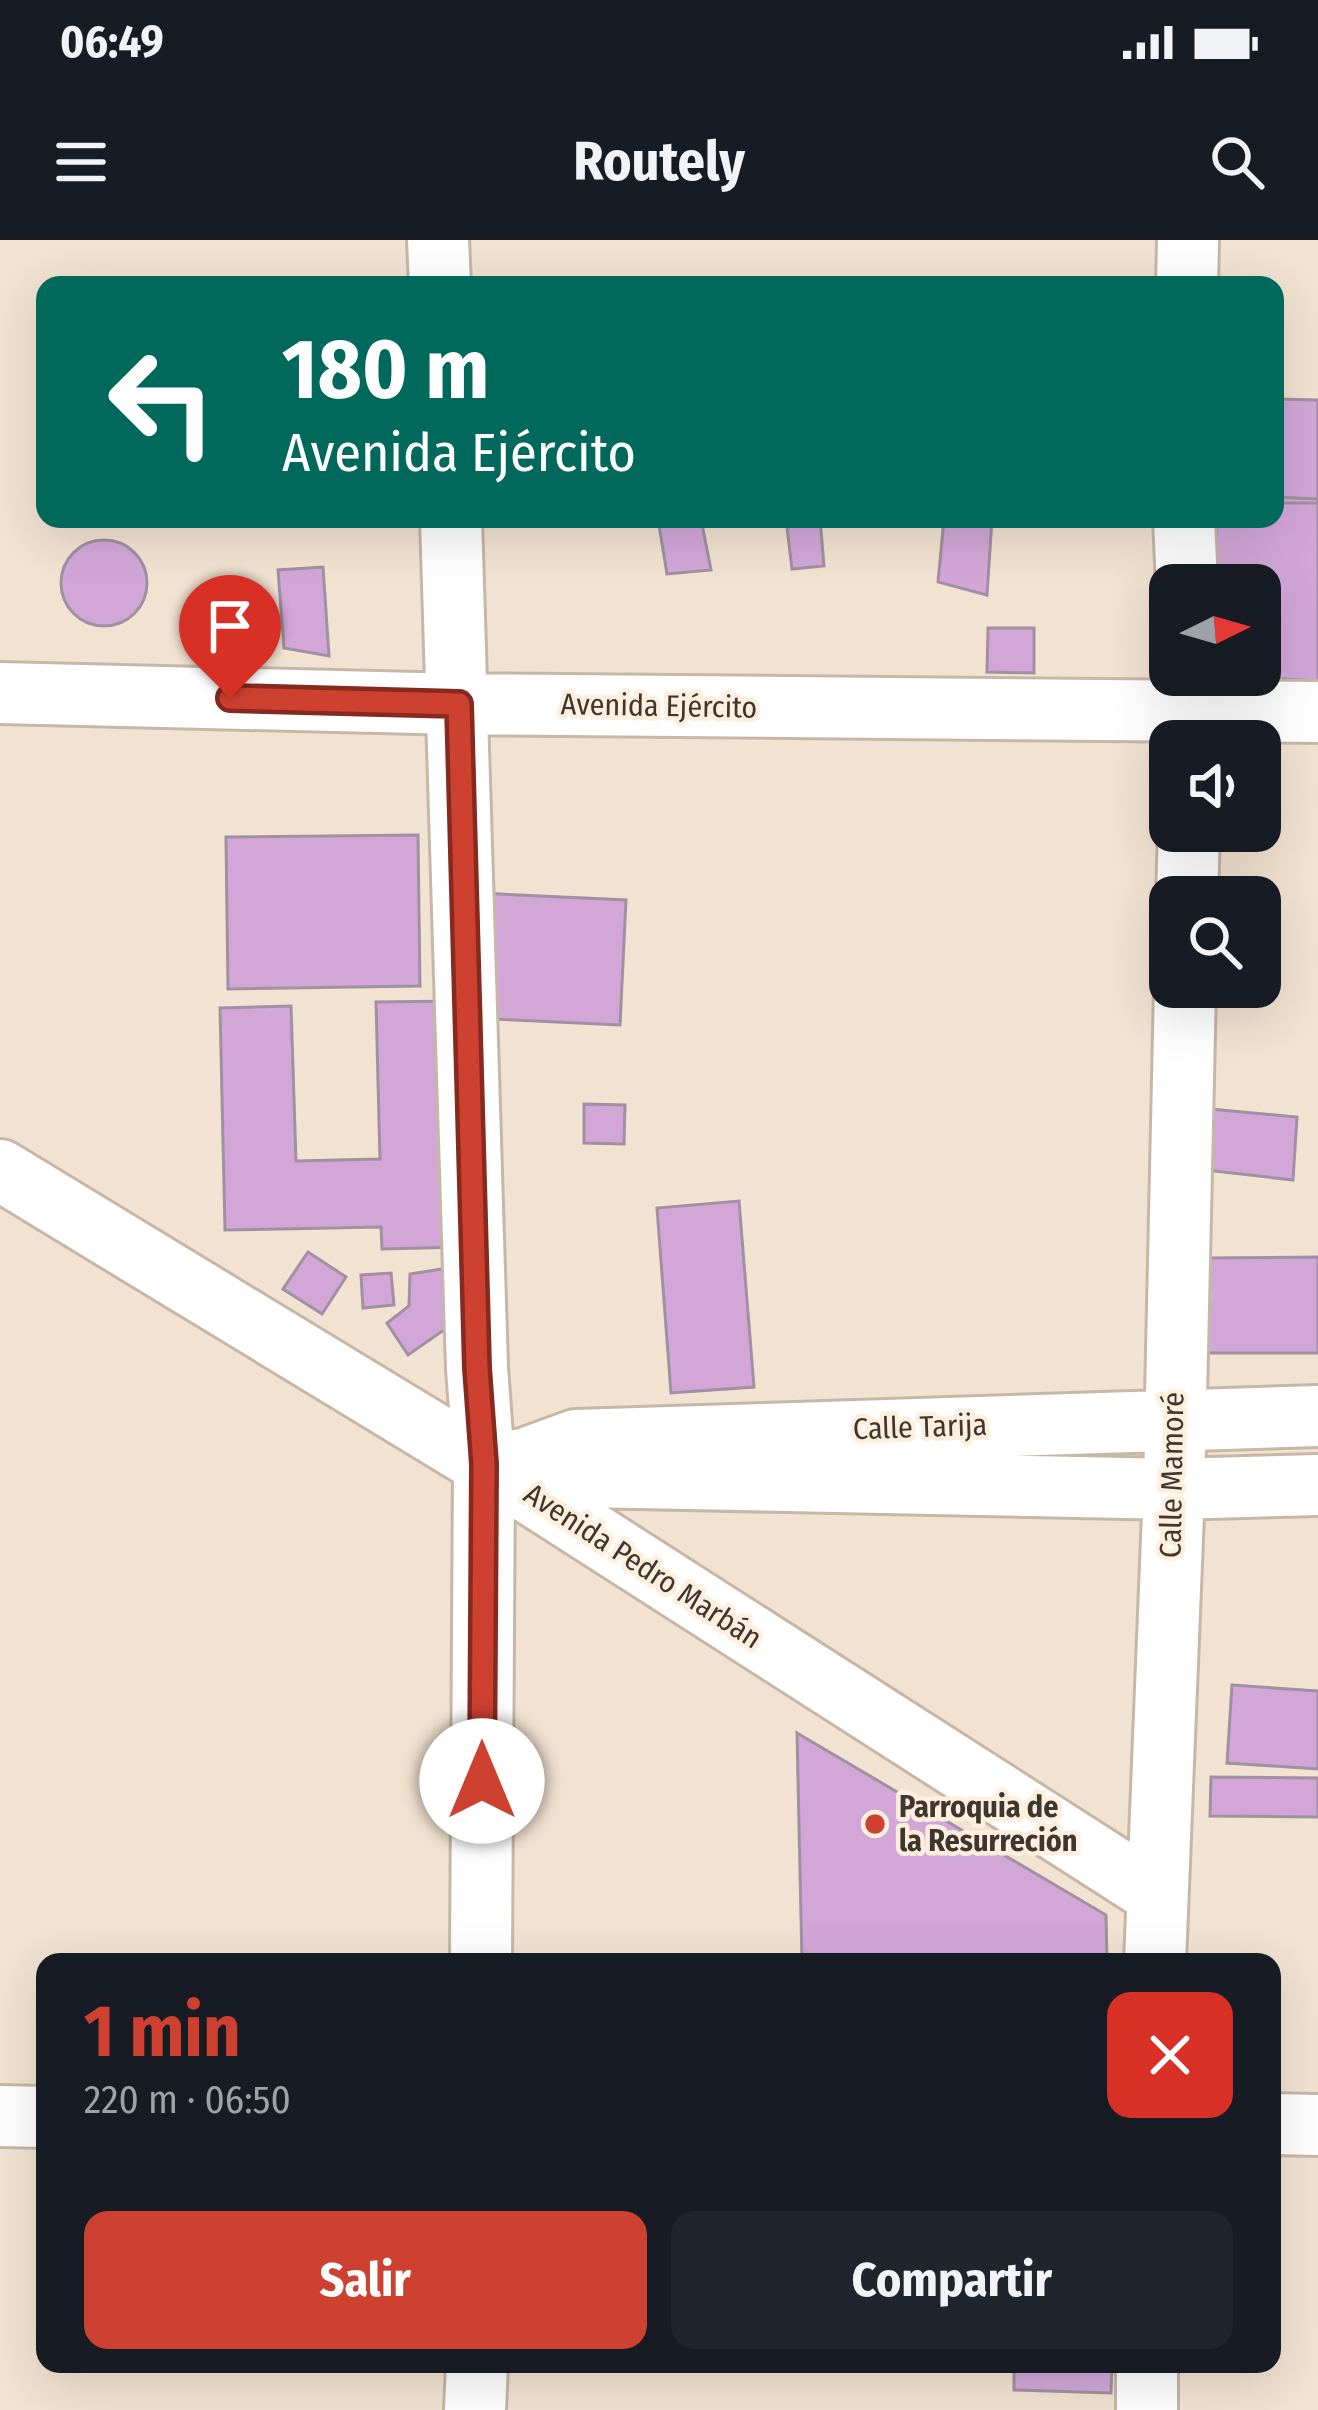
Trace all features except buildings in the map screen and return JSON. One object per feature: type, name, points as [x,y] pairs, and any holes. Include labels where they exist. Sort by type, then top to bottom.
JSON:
[{"type":"street","points":[[438,240],[440,276]]},
{"type":"street","points":[[1187,276],[1188,240]]},
{"type":"street","points":[[451,528],[476,1344],[504,1461],[481,1953]]},
{"type":"street","points":[[1184,528],[1186,564]]},
{"type":"street","name":"Avenida Ejército","points":[[0,693],[459,704],[1318,712]]},
{"type":"street","name":"Calle Mamoré","points":[[1155,1953],[1174,1489],[1184,1008]]},
{"type":"street","name":"Avenida Pedro Marbán","points":[[0,1170],[504,1461],[1157,1895]]},
{"type":"street","name":"Calle Tarija","points":[[504,1461],[576,1440],[1318,1416]]},
{"type":"street","name":"Calle Tarija","points":[[504,1461],[580,1477],[1174,1489],[1318,1485]]},
{"type":"street","points":[[0,2116],[36,2117]]},
{"type":"street","points":[[1281,2124],[1318,2125]]},
{"type":"street","points":[[475,2410],[477,2373]]},
{"type":"street","points":[[1147,2373],[1147,2410]]},
{"type":"place","name":"Parroquia de la Resurreción","points":[[875,1824]]},
{"type":"route","points":[[230,698],[459,704],[477,1368],[484,1464],[482,1781]]}]
